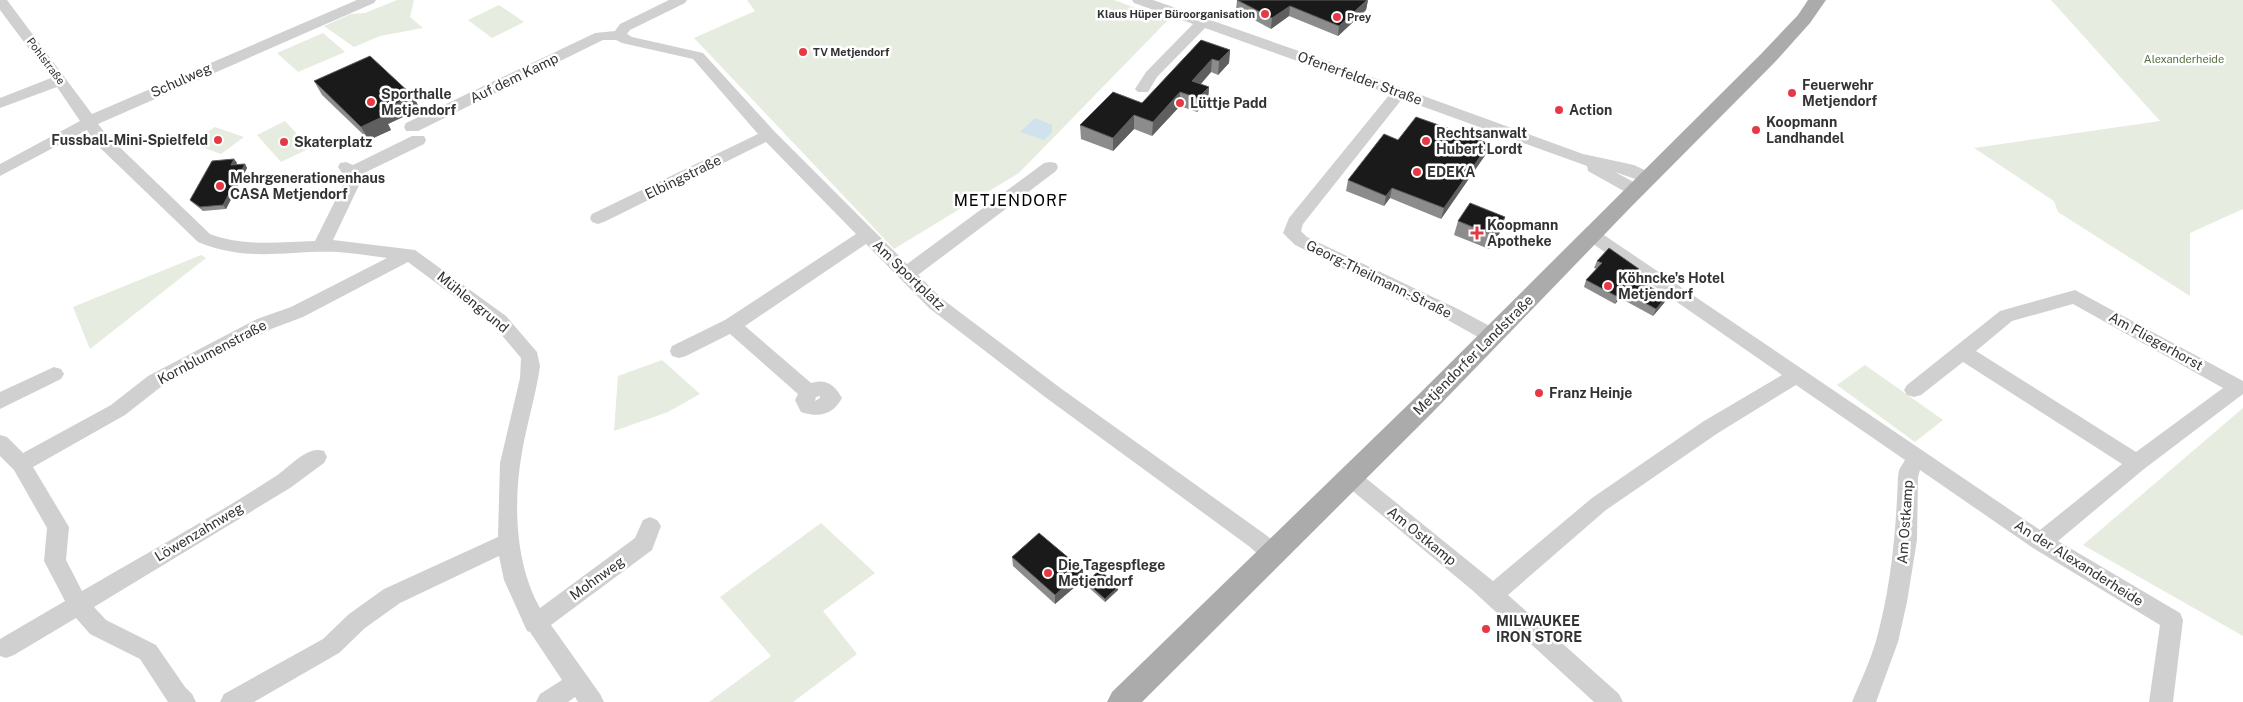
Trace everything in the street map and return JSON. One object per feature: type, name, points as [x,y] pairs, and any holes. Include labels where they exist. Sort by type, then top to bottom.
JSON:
[{"type":"main road","name":"Metjendorfer Landstraße","points":[[1122,702],[1592,236],[1641,184],[1768,58],[1804,19],[1817,0]]},
{"type":"street","name":"Pohlstraße","points":[[0,0],[90,122]]},
{"type":"street","name":"Schulweg","points":[[0,171],[106,113],[227,59],[369,0]]},
{"type":"street","points":[[619,35],[625,27],[680,0]]},
{"type":"street","name":"Ofenerfelder Straße","points":[[1140,0],[1580,159],[1641,184]]},
{"type":"street","points":[[1143,89],[1151,75],[1202,22]]},
{"type":"street","name":"Auf dem Kamp","points":[[321,246],[354,179],[348,170],[600,36],[619,35]]},
{"type":"street","name":"Am Sportplatz","points":[[619,35],[627,40],[698,56],[768,135],[935,303],[1052,392],[1273,554]]},
{"type":"street","points":[[0,103],[60,80]]},
{"type":"street","name":"Georg-Theilmann-Straße","points":[[1399,93],[1295,222],[1292,233],[1295,238],[1318,250],[1426,301],[1492,336]]},
{"type":"street","points":[[90,122],[100,138],[204,238],[219,244],[245,250],[321,246],[410,254]]},
{"type":"street","name":"Elbingstraße","points":[[598,218],[768,135]]},
{"type":"street","points":[[906,274],[1050,167]]},
{"type":"street","points":[[679,351],[732,325],[867,235]]},
{"type":"street","points":[[1592,236],[1919,457]]},
{"type":"street","name":"Kornblumenstraße","points":[[21,464],[118,410],[155,381],[264,324],[297,312],[410,254]]},
{"type":"street","name":"Mühlengrund","points":[[410,254],[500,321],[530,357],[529,382],[510,463],[508,503],[510,556],[514,579],[535,624],[592,702]]},
{"type":"street","name":"Am Fliegerhorst","points":[[1914,390],[2006,316],[2075,297],[2238,387],[2137,464],[2042,542]]},
{"type":"street","points":[[732,325],[808,392]]},
{"type":"street","points":[[1962,352],[2137,464]]},
{"type":"street","points":[[0,401],[54,374]]},
{"type":"street","points":[[1493,594],[1599,504],[1711,427],[1797,375]]},
{"type":"street","points":[[0,443],[21,464],[58,527],[56,561],[78,604],[98,627],[148,652],[177,695],[184,702]]},
{"type":"street","name":"Löwenzahnweg","points":[[78,604],[283,482],[318,457]]},
{"type":"street","name":"Am Ostkamp","points":[[1864,702],[1887,642],[1906,540],[1909,470],[1919,457]]},
{"type":"street","name":"An der Alexanderheide","points":[[1919,457],[2042,542],[2172,620],[2161,702]]},
{"type":"street","name":"Am Ostkamp","points":[[1350,477],[1493,594],[1611,702]]},
{"type":"street","name":"Mohnweg","points":[[535,624],[644,544],[650,526]]},
{"type":"street","points":[[232,702],[331,646],[357,621],[392,596],[510,541]]},
{"type":"street","points":[[6,648],[78,604]]},
{"type":"street","points":[[548,702],[578,682]]},
{"type":"green space","points":[[397,0],[414,0],[410,17],[423,28],[380,36],[354,47],[324,26],[351,14],[365,13]]},
{"type":"green space","points":[[747,0],[1114,0],[1168,20],[1019,173],[894,249],[694,38],[755,11]]},
{"type":"green space","name":"Alexanderheide","points":[[2051,0],[2243,0],[2243,209],[2190,233],[2190,296],[2058,212],[2054,201],[1974,148],[2160,121]]},
{"type":"green space","points":[[499,5],[524,22],[492,38],[468,20]]},
{"type":"green space","points":[[323,33],[345,52],[298,72],[277,53]]},
{"type":"green space","name":"Skaterplatz","points":[[285,121],[310,148],[281,162],[257,135]]},
{"type":"green space","name":"Fussball-Mini-Spielfeld","points":[[215,127],[244,137],[221,154],[191,143]]},
{"type":"green space","points":[[201,255],[206,258],[90,349],[73,307]]},
{"type":"green space","points":[[662,360],[700,394],[668,412],[614,431],[618,376]]},
{"type":"green space","points":[[1865,365],[1943,420],[1915,442],[1837,385]]},
{"type":"green space","points":[[2243,408],[2243,636],[2083,545]]},
{"type":"green space","points":[[821,523],[875,573],[823,611],[857,654],[793,702],[709,702],[771,656],[720,597]]},
{"type":"water","points":[[1035,118],[1052,125],[1052,132],[1044,140],[1020,132]]},
{"type":"building","points":[[1237,0],[1367,0],[1339,26],[1290,6],[1272,18]]},
{"type":"building","points":[[1201,40],[1230,50],[1219,61],[1212,59],[1192,81],[1209,87],[1198,98],[1180,92],[1153,122],[1134,115],[1113,138],[1080,125],[1113,92],[1142,103]]},
{"type":"building","name":"Sporthalle Metjendorf","points":[[370,56],[413,96],[379,111],[384,116],[361,127],[314,81]]},
{"type":"building","name":"EDEKA","points":[[1416,117],[1464,134],[1466,132],[1481,137],[1479,140],[1489,144],[1444,208],[1392,188],[1386,196],[1348,180],[1384,134],[1398,140]]},
{"type":"building","name":"Mehrgenerationenhaus CASA Metjendorf","points":[[234,159],[231,165],[245,164],[223,205],[200,207],[190,200],[212,161]]},
{"type":"building","points":[[1470,203],[1505,217],[1493,235],[1458,221]]},
{"type":"building","name":"Köhncke's Hotel Metjendorf","points":[[1609,248],[1639,269],[1631,277],[1667,296],[1656,309],[1623,291],[1618,297],[1586,280],[1602,263],[1597,261]]},
{"type":"building","name":"Die Tagespflege Metjendorf","points":[[1039,533],[1083,570],[1055,595],[1012,557]]},
{"type":"building","points":[[1100,570],[1118,587],[1105,599],[1086,582]]},
{"type":"place","name":"Klaus Hüper Büroorganisation","points":[[1265,14]]},
{"type":"place","name":"Prey","points":[[1337,17]]},
{"type":"place","name":"TV Metjendorf","points":[[803,52]]},
{"type":"place","name":"Feuerwehr Metjendorf","points":[[1792,93]]},
{"type":"place","name":"Sporthalle Metjendorf","points":[[371,102]]},
{"type":"place","name":"Lüttje Padd","points":[[1180,103]]},
{"type":"place","name":"Action","points":[[1559,110]]},
{"type":"place","name":"Koopmann Landhandel","points":[[1756,130]]},
{"type":"place","name":"Fussball-Mini-Spielfeld","points":[[218,140]]},
{"type":"place","name":"Rechtsanwalt Hubert Lordt","points":[[1426,141]]},
{"type":"place","name":"Skaterplatz","points":[[284,142]]},
{"type":"place","name":"EDEKA","points":[[1417,172]]},
{"type":"place","name":"Mehrgenerationenhaus CASA Metjendorf","points":[[220,186]]},
{"type":"place","name":"Koopmann Apotheke","points":[[1477,233]]},
{"type":"place","name":"Köhncke's Hotel Metjendorf","points":[[1608,286]]},
{"type":"place","name":"Franz Heinje","points":[[1539,393]]},
{"type":"place","name":"Die Tagespflege Metjendorf","points":[[1048,573]]},
{"type":"place","name":"MILWAUKEE IRON STORE","points":[[1486,629]]},
{"type":"district","name":"METJENDORF","points":[[1011,200]]}]
